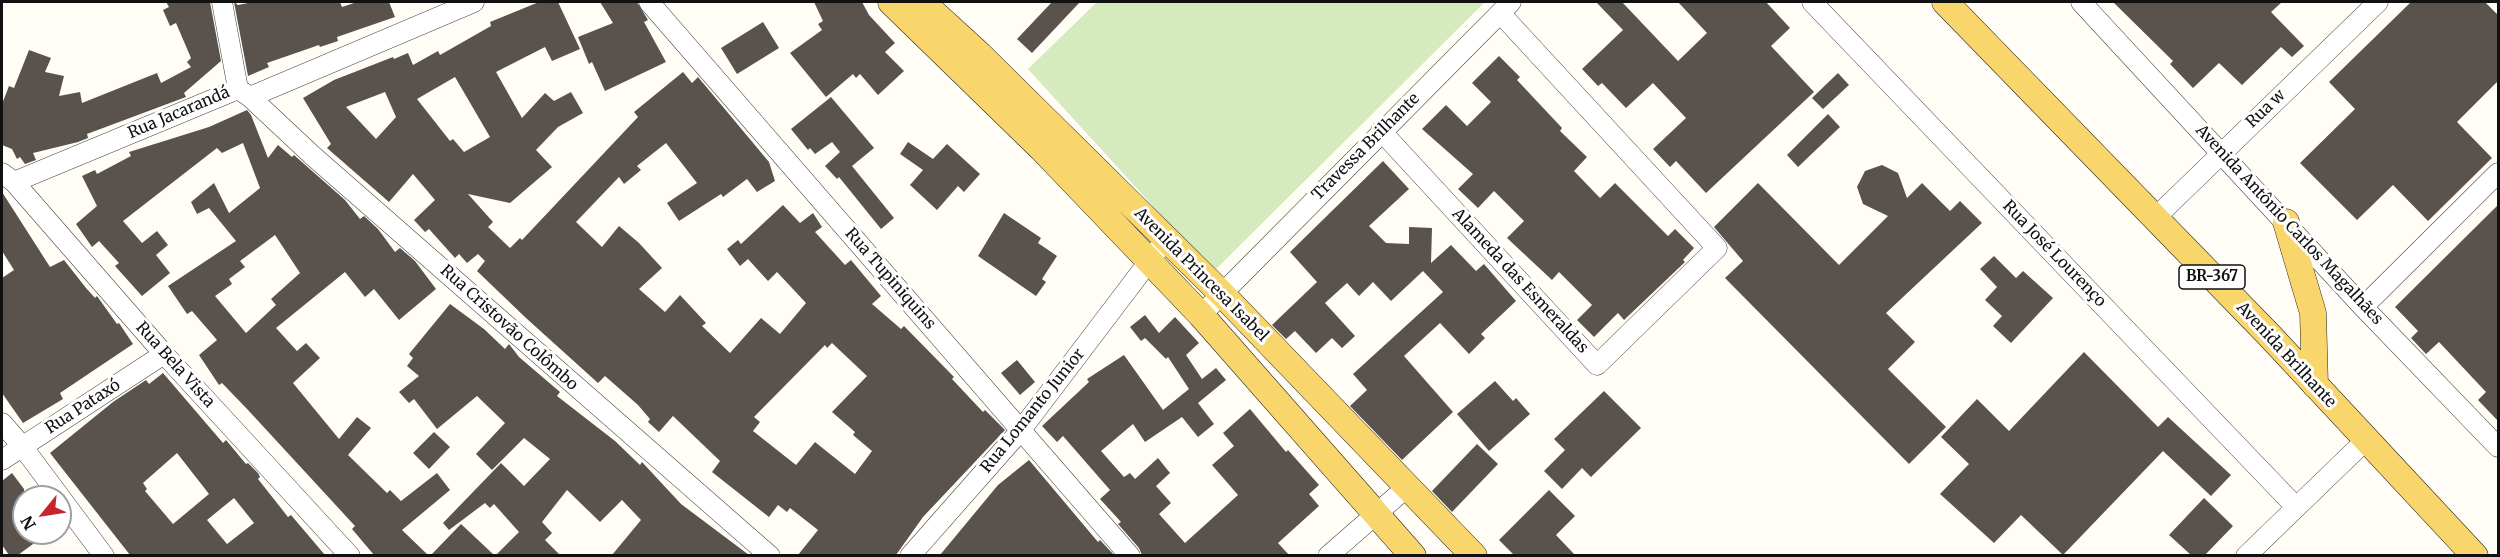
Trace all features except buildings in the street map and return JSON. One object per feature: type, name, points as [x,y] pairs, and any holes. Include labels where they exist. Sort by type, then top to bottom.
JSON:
[{"type":"main road","name":"Avenida Princesa Isabel","points":[[891,2],[1042,149],[1201,315],[1413,555]]},
{"type":"main road","name":"Avenida Princesa Isabel","points":[[921,2],[980,55],[1222,294],[1406,488],[1474,555]]},
{"type":"main road","name":"Avenida Brilhante","points":[[1945,2],[2155,218],[2475,555]]},
{"type":"main road","points":[[2286,222],[2313,313],[2315,385]]},
{"type":"main road","points":[[1275,398],[1299,374]]},
{"type":"street","points":[[222,2],[244,93]]},
{"type":"street","name":"Rua Tupiniquins","points":[[650,2],[1130,555]]},
{"type":"street","name":"Rua José Lourenço","points":[[1812,2],[2295,506]]},
{"type":"street","name":"Avenida Antônio Carlos Magalhães","points":[[2082,2],[2363,306],[2499,447]]},
{"type":"street","name":"Rua w","points":[[2155,218],[2378,2]]},
{"type":"street","name":"Rua Jacarandá","points":[[8,177],[244,93],[465,3]]},
{"type":"street","name":"Travessa Brilhante","points":[[1201,315],[1506,7]]},
{"type":"street","name":"Alameda das Esmeraldas","points":[[1381,131],[1597,365],[1717,248],[1506,7]]},
{"type":"street","name":"Rua Cristovão Colômbo","points":[[244,93],[770,555]]},
{"type":"street","points":[[2363,306],[2499,173]]},
{"type":"street","name":"Rua Bela Vista","points":[[8,177],[164,354],[350,555]]},
{"type":"street","name":"Rua Lomanto Junior","points":[[910,555],[1021,430],[1166,239]]},
{"type":"street","name":"Rua Pataxó","points":[[2,460],[164,354]]},
{"type":"street","points":[[2,423],[104,555]]},
{"type":"street","points":[[2246,555],[2367,440]]},
{"type":"street","points":[[1328,555],[1406,488]]},
{"type":"green space","points":[[1097,2],[1485,2],[1213,272],[1028,69]]}]
